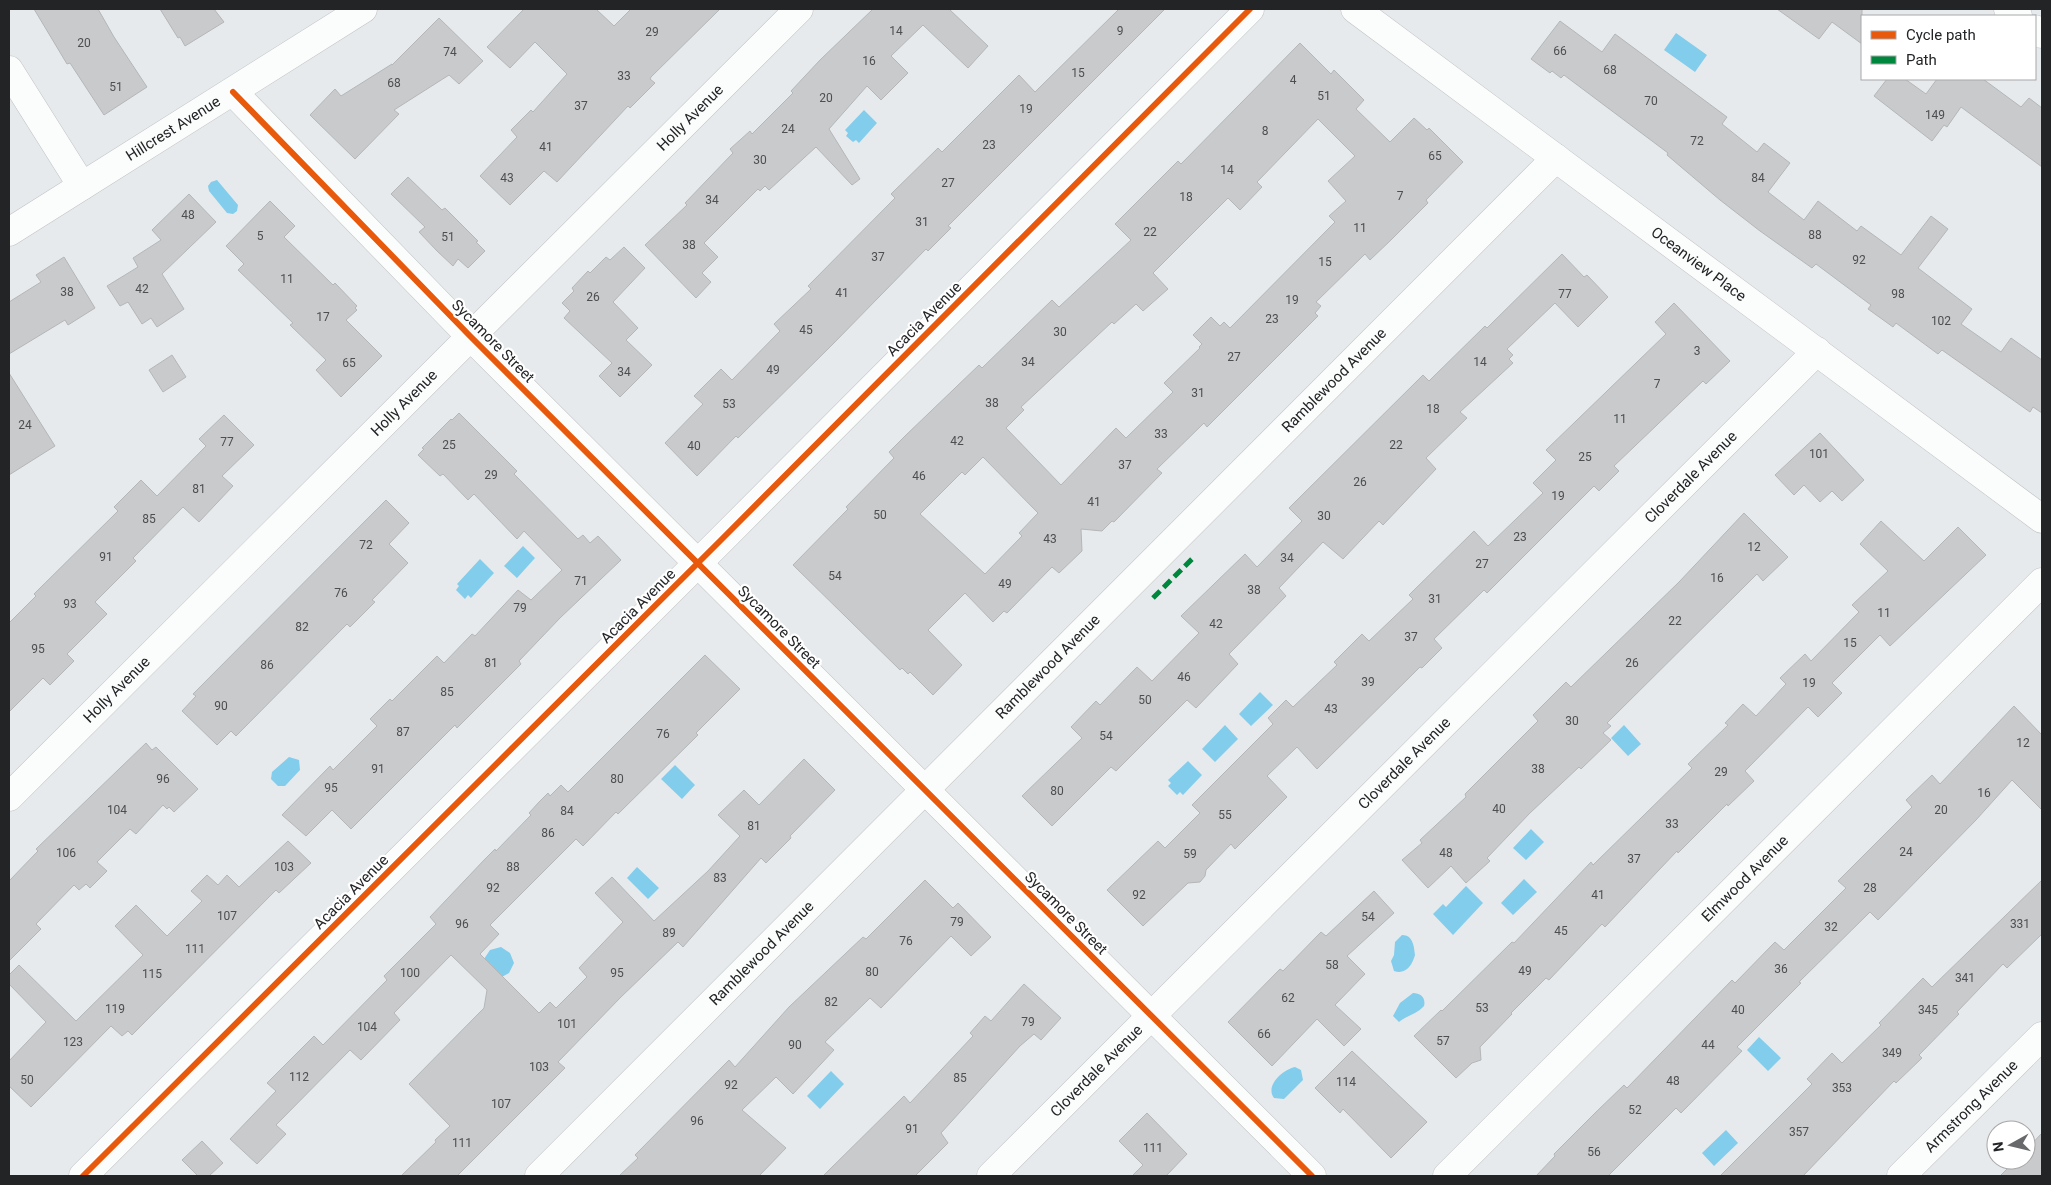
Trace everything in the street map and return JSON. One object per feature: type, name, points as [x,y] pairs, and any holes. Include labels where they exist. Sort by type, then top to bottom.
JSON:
[{"type":"street","name":"Hillcrest Avenue","points":[[9,232],[363,9]]},
{"type":"street","name":"Holly Avenue","points":[[9,797],[799,9]]},
{"type":"street","name":"Acacia Avenue","points":[[83,1176],[698,564],[1250,9]]},
{"type":"street","name":"Oceanview Place","points":[[1354,9],[2042,519]]},
{"type":"street","points":[[9,70],[82,186]]},
{"type":"street","name":"Sycamore Street","points":[[233,92],[470,336],[1312,1176]]},
{"type":"street","name":"Ramblewood Avenue","points":[[539,1176],[1556,158]]},
{"type":"street","name":"Cloverdale Avenue","points":[[991,1176],[1817,351]]},
{"type":"street","name":"Elmwood Avenue","points":[[1447,1176],[2042,582]]},
{"type":"street","name":"Armstrong Avenue","points":[[1901,1176],[2042,1036]]},
{"type":"water","points":[[1676,33],[1707,55],[1695,72],[1664,50]]},
{"type":"water","points":[[864,110],[877,123],[859,143],[856,140],[853,142],[846,136],[848,133],[845,130]]},
{"type":"water","points":[[217,180],[238,205],[237,211],[233,214],[227,213],[209,191],[208,186],[211,182]]},
{"type":"water","points":[[523,546],[535,558],[517,578],[504,566]]},
{"type":"water","points":[[480,559],[494,573],[471,598],[468,595],[465,599],[456,590],[459,586],[457,584]]},
{"type":"water","points":[[1260,692],[1273,705],[1251,726],[1239,714]]},
{"type":"water","points":[[1225,725],[1238,739],[1215,762],[1202,749]]},
{"type":"water","points":[[1624,725],[1641,744],[1628,756],[1611,738]]},
{"type":"water","points":[[289,757],[299,760],[300,770],[285,786],[278,786],[271,779],[272,772]]},
{"type":"water","points":[[1188,761],[1202,775],[1183,795],[1180,792],[1177,795],[1168,786],[1171,783],[1168,780]]},
{"type":"water","points":[[675,765],[695,785],[682,799],[661,779]]},
{"type":"water","points":[[1531,829],[1544,842],[1526,860],[1513,848]]},
{"type":"water","points":[[637,867],[659,888],[648,899],[627,878]]},
{"type":"water","points":[[1524,879],[1537,892],[1513,915],[1501,903]]},
{"type":"water","points":[[1466,886],[1483,903],[1453,935],[1433,914],[1443,904],[1446,907]]},
{"type":"water","points":[[1402,935],[1406,935],[1411,939],[1415,955],[1408,969],[1398,972],[1394,971],[1391,961],[1394,955],[1395,942]]},
{"type":"water","points":[[501,947],[510,953],[514,963],[509,973],[500,978],[484,959],[490,950]]},
{"type":"water","points":[[1413,993],[1422,996],[1424,1006],[1399,1022],[1393,1016],[1400,1003]]},
{"type":"water","points":[[1759,1037],[1781,1058],[1768,1071],[1747,1050]]},
{"type":"water","points":[[1295,1067],[1301,1070],[1303,1080],[1284,1099],[1274,1098],[1272,1089],[1276,1079],[1285,1071]]},
{"type":"water","points":[[831,1071],[844,1084],[820,1109],[807,1096]]},
{"type":"water","points":[[1726,1130],[1738,1143],[1714,1166],[1702,1153]]},
{"type":"building","points":[[34,9],[98,9],[147,87],[104,115],[70,63],[67,64]]},
{"type":"building","points":[[160,9],[214,9],[224,22],[185,46]]},
{"type":"building","points":[[524,9],[596,9],[614,26],[631,9],[720,9],[651,77],[650,79],[655,83],[630,108],[628,106],[557,182],[544,171],[510,205],[480,176],[517,137],[511,130],[531,110],[533,112],[567,74],[535,42],[510,68],[487,47]]},
{"type":"building","points":[[873,9],[949,9],[988,46],[968,68],[923,25],[891,56],[908,73],[881,100],[867,86],[829,129],[860,179],[852,185],[816,147],[769,190],[765,186],[760,191],[758,189],[704,243],[718,257],[702,273],[711,282],[696,298],[645,245],[687,205],[685,203],[733,153],[730,149],[750,131],[752,134],[793,93],[791,91],[820,60]]},
{"type":"building","points":[[1119,9],[1165,9],[948,226],[951,228],[928,251],[926,249],[832,345],[738,438],[736,436],[697,476],[665,443],[703,404],[694,396],[721,369],[732,380],[780,331],[774,324],[811,289],[808,286],[895,198],[891,194],[938,148],[942,152],[1019,75],[1035,92]]},
{"type":"building","points":[[1777,9],[1862,9],[1861,43],[1832,22],[1819,39]]},
{"type":"building","points":[[439,18],[483,61],[459,84],[449,75],[394,110],[399,114],[355,159],[310,115],[335,89],[341,96],[392,65]]},
{"type":"building","points":[[1560,21],[1602,52],[1615,34],[1727,117],[1722,124],[1757,152],[1764,143],[1790,163],[1768,192],[1804,220],[1818,201],[1857,231],[1861,226],[1901,255],[1931,216],[1948,229],[1918,268],[1972,309],[1961,324],[2001,352],[2011,338],[2042,360],[2042,413],[2033,407],[2030,412],[1942,350],[1938,354],[1896,323],[1893,327],[1868,309],[1871,305],[1816,264],[1812,268],[1760,231],[1720,200],[1667,155],[1668,153],[1564,75],[1561,78],[1552,71],[1550,73],[1531,59]]},
{"type":"building","points":[[1300,43],[1331,74],[1334,70],[1364,100],[1356,109],[1390,142],[1414,118],[1427,130],[1429,128],[1463,162],[1426,200],[1428,203],[1370,260],[1365,254],[1316,302],[1321,306],[1315,313],[1318,316],[1207,427],[1204,423],[1157,469],[1162,473],[1114,522],[1112,521],[1102,531],[1081,529],[1082,551],[1059,573],[1052,567],[1007,613],[1004,611],[993,622],[965,593],[928,630],[962,665],[933,695],[910,672],[908,674],[902,668],[900,670],[793,565],[848,509],[846,507],[894,458],[889,452],[905,436],[979,365],[982,368],[1052,300],[1059,307],[1131,240],[1115,224],[1178,161],[1181,164]],"holes":[[[1318,119],[1355,156],[1328,181],[1346,201],[1329,216],[1335,222],[1230,328],[1224,322],[1220,326],[1211,317],[1193,335],[1202,344],[1200,348],[1164,383],[1173,392],[1126,438],[1116,428],[1061,485],[1006,428],[1024,410],[1021,407],[1112,322],[1114,324],[1136,304],[1143,311],[1168,289],[1153,273],[1228,198],[1240,210],[1262,187],[1257,182]],[[983,457],[1038,513],[1019,533],[1022,536],[985,574],[920,514],[962,472],[965,475]]]},
{"type":"building","points":[[1886,80],[1906,80],[1926,94],[1936,80],[1984,80],[2021,107],[2029,98],[2042,108],[2042,167],[1961,107],[1947,127],[1944,125],[1932,141],[1874,96]]},
{"type":"building","points":[[408,177],[442,210],[445,208],[478,241],[476,242],[485,251],[468,268],[458,259],[453,266],[437,251],[419,232],[425,227],[391,194]]},
{"type":"building","points":[[189,194],[216,222],[162,274],[184,309],[157,327],[151,318],[142,324],[128,302],[120,306],[107,286],[138,267],[133,258],[161,240],[152,230]]},
{"type":"building","points":[[270,201],[295,226],[284,237],[333,285],[335,283],[357,306],[355,308],[357,310],[346,320],[382,356],[341,397],[316,370],[326,360],[290,325],[293,323],[238,270],[244,264],[226,246]]},
{"type":"building","points":[[624,247],[645,268],[613,302],[638,328],[626,340],[652,365],[620,397],[599,376],[612,363],[564,318],[570,311],[562,303],[574,291],[572,288],[588,271],[590,273],[606,257],[610,260]]},
{"type":"building","points":[[1562,254],[1584,277],[1587,275],[1608,297],[1578,327],[1555,303],[1507,349],[1513,355],[1509,359],[1513,363],[1460,412],[1467,418],[1426,458],[1436,469],[1383,525],[1379,521],[1343,559],[1323,542],[1279,588],[1286,596],[1229,654],[1238,664],[1196,708],[1187,700],[1116,771],[1111,767],[1052,826],[1022,796],[1082,738],[1071,727],[1096,701],[1100,705],[1137,667],[1152,681],[1199,633],[1181,616],[1245,554],[1257,567],[1302,521],[1289,508],[1423,375],[1429,381],[1485,326],[1487,328]]},
{"type":"building","points":[[64,257],[95,308],[68,325],[65,320],[9,354],[9,302],[41,282],[36,275]]},
{"type":"building","points":[[1674,303],[1730,361],[1706,384],[1703,381],[1614,466],[1619,471],[1599,491],[1594,486],[1487,593],[1484,590],[1434,639],[1442,648],[1422,668],[1420,667],[1317,769],[1297,747],[1267,776],[1287,797],[1235,849],[1231,844],[1206,870],[1205,876],[1200,882],[1188,883],[1143,926],[1107,890],[1158,841],[1165,848],[1200,813],[1192,805],[1273,724],[1268,718],[1286,700],[1293,707],[1337,665],[1334,662],[1362,634],[1369,641],[1413,599],[1409,595],[1474,531],[1488,546],[1543,493],[1533,483],[1556,460],[1546,450],[1666,334],[1655,322]]},
{"type":"building","points":[[172,355],[186,377],[163,392],[149,370]]},
{"type":"building","points":[[9,373],[55,446],[9,475]]},
{"type":"building","points":[[459,413],[517,471],[514,474],[578,539],[583,535],[590,543],[598,536],[621,560],[560,618],[519,661],[521,664],[457,728],[455,725],[351,829],[332,810],[306,836],[282,815],[330,766],[333,770],[377,726],[370,719],[390,699],[392,701],[437,656],[444,663],[472,634],[475,636],[518,590],[531,600],[562,570],[524,531],[517,539],[474,494],[468,500],[443,474],[440,476],[418,455],[424,449],[422,448]]},
{"type":"building","points":[[224,415],[254,445],[222,476],[233,486],[199,522],[183,507],[133,558],[136,561],[95,602],[107,614],[67,654],[74,661],[50,685],[43,678],[9,712],[9,623],[36,596],[34,594],[118,511],[114,507],[141,480],[157,496],[206,446],[199,439]]},
{"type":"building","points":[[1820,433],[1864,480],[1842,501],[1832,491],[1820,502],[1804,485],[1794,495],[1775,475]]},
{"type":"building","points":[[386,500],[409,523],[389,544],[408,563],[372,600],[375,602],[350,627],[347,624],[236,736],[231,731],[217,745],[182,711],[196,696],[193,694]]},
{"type":"building","points":[[1744,513],[1788,557],[1763,581],[1757,574],[1607,723],[1611,726],[1603,733],[1611,740],[1530,813],[1487,858],[1490,861],[1466,883],[1451,866],[1428,888],[1402,860],[1422,843],[1420,840],[1466,797],[1465,794],[1538,721],[1533,715],[1566,682],[1571,687],[1679,582]]},
{"type":"building","points":[[1881,521],[1924,561],[1958,527],[1986,555],[1890,646],[1880,635],[1832,683],[1842,693],[1818,717],[1808,707],[1745,771],[1754,781],[1728,806],[1727,804],[1678,853],[1677,851],[1605,927],[1602,924],[1549,980],[1546,978],[1480,1047],[1481,1060],[1472,1063],[1456,1078],[1414,1036],[1512,942],[1514,943],[1591,862],[1593,865],[1692,768],[1688,764],[1728,725],[1725,723],[1743,704],[1756,716],[1786,684],[1780,678],[1805,654],[1811,661],[1859,612],[1852,605],[1888,571],[1860,544]]},
{"type":"building","points":[[705,655],[740,689],[696,733],[698,735],[618,814],[616,812],[583,846],[576,839],[490,925],[499,934],[480,954],[539,1013],[550,1002],[556,1008],[587,977],[579,968],[623,922],[595,893],[612,877],[654,921],[708,871],[740,836],[718,815],[744,790],[759,805],[804,759],[835,790],[790,836],[791,838],[766,863],[761,858],[683,947],[678,942],[620,998],[558,1062],[565,1068],[457,1176],[401,1176],[450,1126],[409,1084],[484,1008],[487,990],[451,955],[394,1013],[400,1020],[361,1060],[350,1050],[276,1125],[286,1134],[257,1164],[230,1139],[276,1091],[267,1083],[314,1036],[323,1045],[387,980],[384,976],[436,924],[430,917],[485,859],[495,849],[496,851],[531,815],[529,813],[539,802],[548,793],[550,796],[561,785],[568,792]]},
{"type":"building","points":[[2014,706],[2042,735],[2042,810],[2012,780],[1976,820],[1878,920],[1870,912],[1737,1047],[1742,1051],[1681,1113],[1676,1108],[1608,1176],[1536,1176],[1555,1156],[1554,1154],[1595,1113],[1624,1085],[1627,1088],[1732,980],[1735,983],[1775,942],[1784,950],[1846,888],[1838,881],[1912,807],[1906,800],[1932,775],[1940,784]]},
{"type":"building","points":[[146,743],[152,750],[156,747],[198,789],[174,812],[169,807],[167,809],[163,805],[136,834],[130,829],[97,862],[107,871],[90,888],[86,884],[79,890],[74,885],[36,924],[41,929],[9,961],[9,881],[38,851],[36,849]]},
{"type":"building","points":[[288,841],[311,863],[279,893],[276,890],[132,1035],[128,1031],[122,1036],[111,1026],[31,1107],[9,1086],[9,1061],[46,1022],[9,984],[9,975],[19,965],[76,1021],[143,955],[115,926],[136,905],[167,936],[202,901],[191,891],[207,875],[218,885],[227,875],[239,887]]},
{"type":"building","points":[[925,880],[953,908],[958,903],[991,937],[971,956],[951,936],[881,1008],[870,998],[825,1042],[834,1050],[793,1094],[776,1077],[742,1110],[786,1148],[759,1176],[619,1176],[638,1158],[635,1155],[729,1060],[735,1067],[789,1007],[863,937],[866,939]]},
{"type":"building","points":[[2042,880],[2042,934],[2007,968],[2003,964],[1957,1012],[1959,1014],[1919,1055],[1922,1058],[1896,1083],[1894,1081],[1803,1176],[1720,1176],[1812,1084],[1807,1079],[1832,1053],[1842,1063],[1881,1025],[1879,1023],[1923,978],[1932,987]]},
{"type":"building","points":[[1374,891],[1394,913],[1347,956],[1365,974],[1335,1005],[1361,1029],[1344,1046],[1317,1019],[1272,1066],[1228,1022],[1280,969],[1283,971],[1321,932],[1326,936]]},
{"type":"building","points":[[1024,984],[1061,1018],[1041,1040],[1034,1034],[1020,1046],[941,1133],[948,1143],[915,1176],[823,1176],[904,1096],[910,1103],[973,1036],[970,1033],[985,1016],[991,1021]]},
{"type":"building","points":[[1352,1051],[1427,1122],[1391,1158],[1343,1109],[1340,1113],[1315,1088]]},
{"type":"building","points":[[1147,1113],[1187,1154],[1166,1176],[1132,1176],[1143,1165],[1119,1141]]},
{"type":"building","points":[[2042,1133],[2042,1176],[2000,1176],[2006,1170],[2036,1170],[2036,1139]]},
{"type":"building","points":[[202,1141],[223,1163],[209,1176],[198,1176],[182,1160]]},
{"type":"marked path","points":[[1153,598],[1192,559]]},
{"type":"cycle path","points":[[83,1176],[1250,9]]},
{"type":"cycle path","points":[[233,92],[470,336],[1312,1176]]}]
